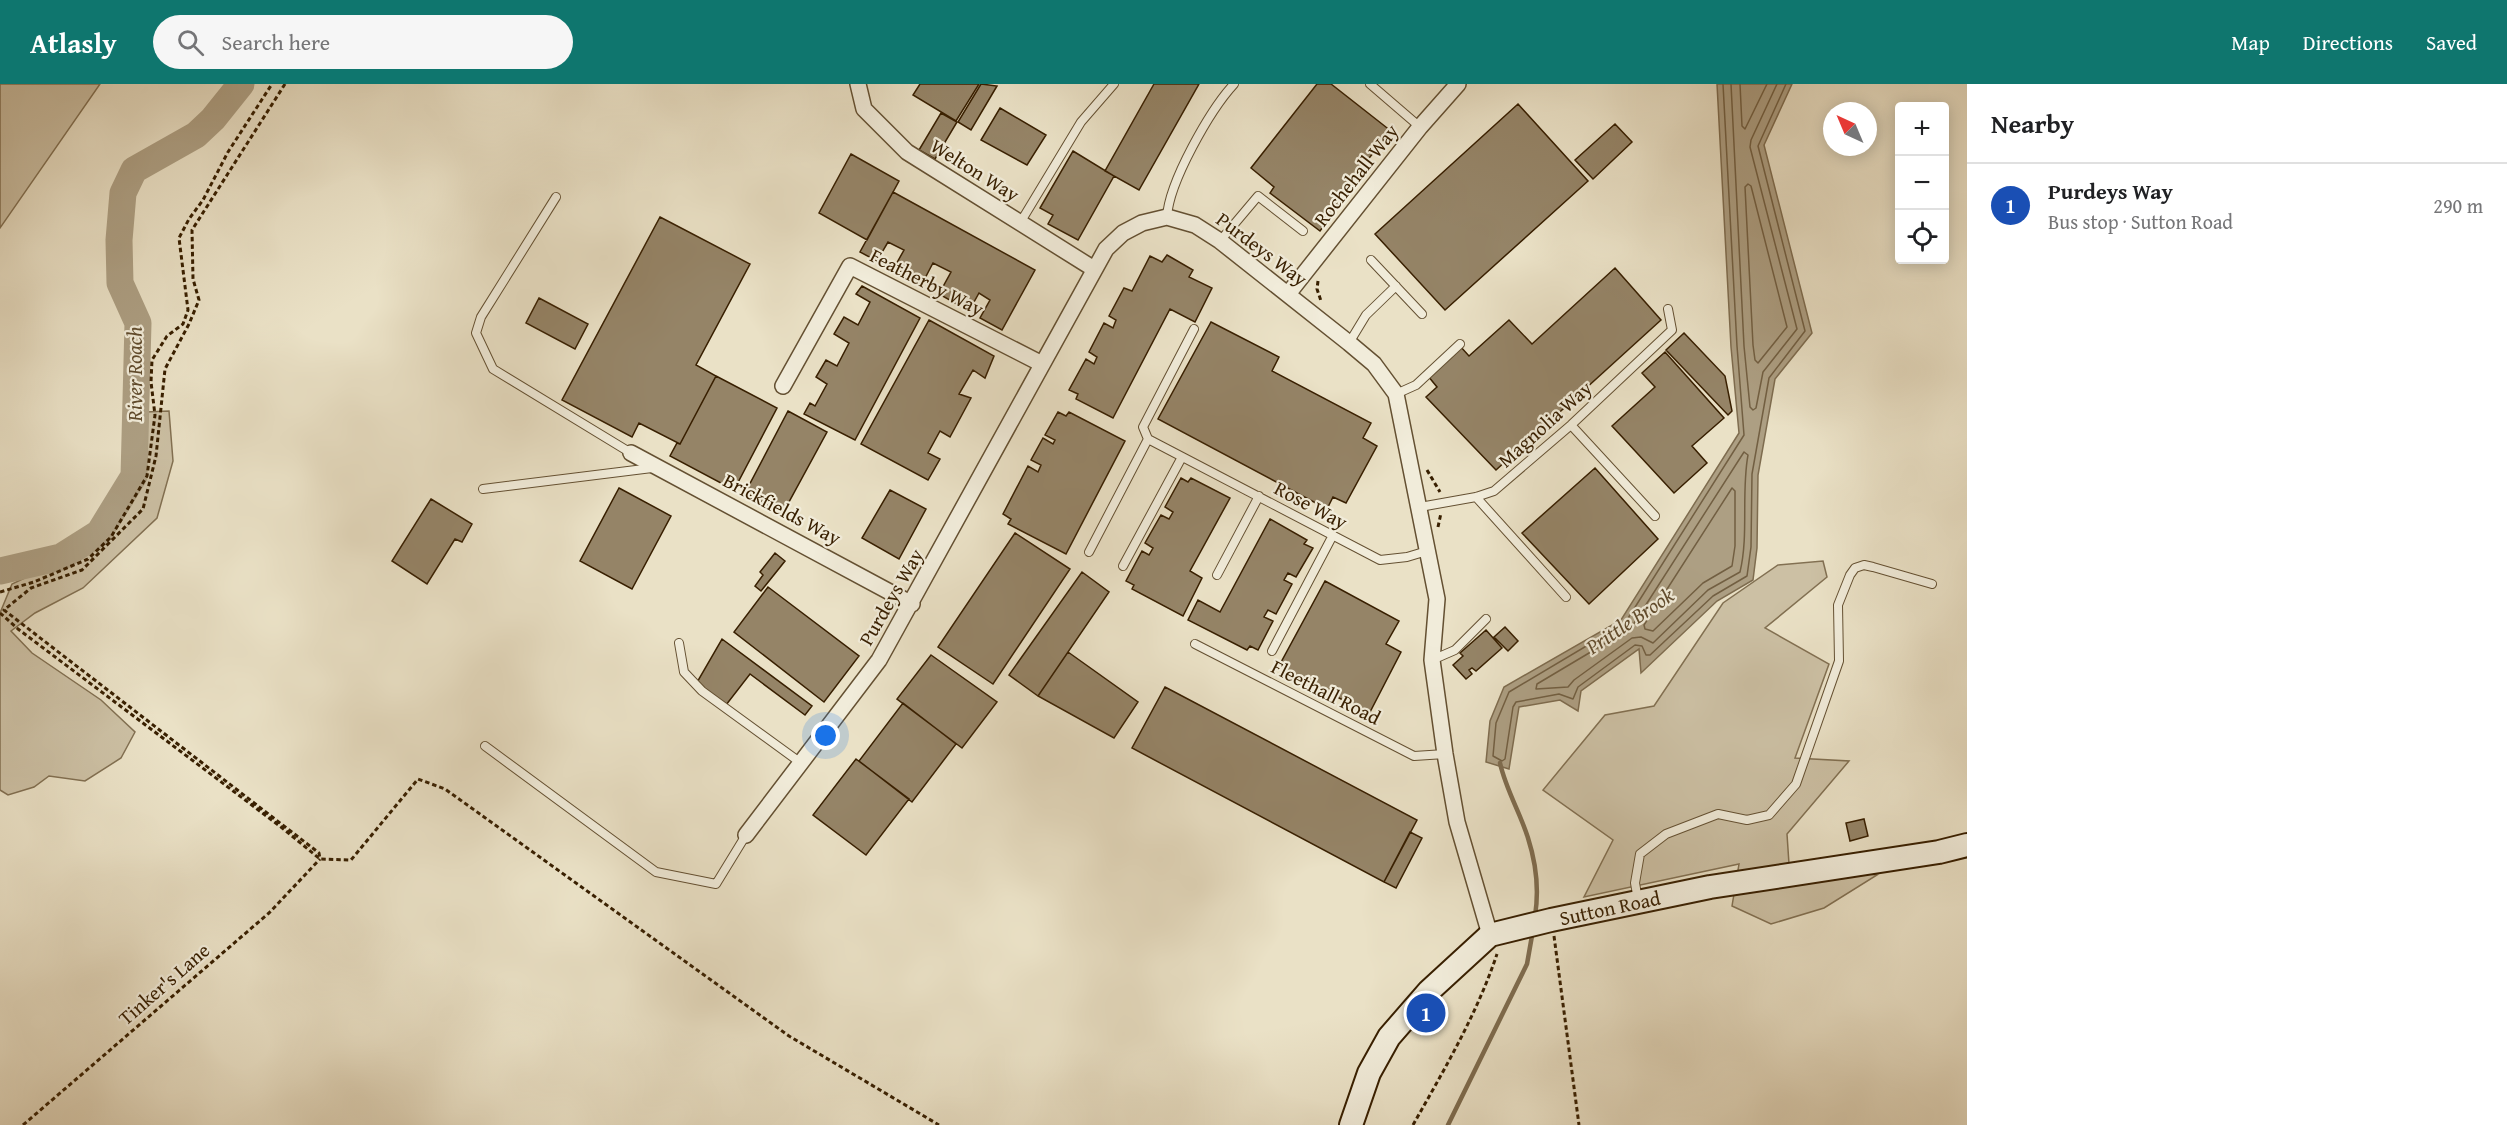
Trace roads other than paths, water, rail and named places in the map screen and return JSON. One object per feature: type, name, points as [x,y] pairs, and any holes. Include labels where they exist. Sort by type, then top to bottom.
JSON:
[{"type":"street","name":"Welton Way","points":[[858,84],[864,109],[907,152],[1094,269]]},
{"type":"street","name":"Rochehall Way","points":[[1288,294],[1420,127],[1458,84]]},
{"type":"street","name":"Purdeys Way","points":[[746,835],[879,660],[912,604],[1106,249],[1123,233],[1142,223],[1167,217],[1195,225],[1220,241],[1374,364],[1396,394],[1437,599],[1432,660],[1457,822],[1502,932]]},
{"type":"street","name":"Featherby Way","points":[[783,386],[850,266],[1042,364]]},
{"type":"street","name":"Brickfields Way","points":[[631,453],[912,604]]},
{"type":"street","name":"Sutton Road","points":[[1502,932],[1710,887],[1939,852],[1967,845]]},
{"type":"street","points":[[1351,1125],[1369,1073],[1389,1037],[1429,991],[1502,932]]},
{"type":"lane","points":[[1020,223],[1081,122],[1114,84]]},
{"type":"lane","points":[[1167,217],[1168,202],[1183,168],[1221,98],[1234,84]]},
{"type":"lane","points":[[1370,84],[1420,127]]},
{"type":"lane","points":[[1220,241],[1258,196],[1303,231]]},
{"type":"lane","points":[[556,197],[481,316],[476,333],[493,369],[631,453]]},
{"type":"lane","points":[[1371,260],[1422,314]]},
{"type":"lane","points":[[1349,343],[1366,315],[1396,286]]},
{"type":"lane","name":"Magnolia Way","points":[[1420,507],[1476,497],[1494,491],[1571,425],[1672,330],[1668,309]]},
{"type":"lane","points":[[1089,552],[1148,439],[1143,427],[1194,329]]},
{"type":"lane","points":[[1396,394],[1416,385],[1460,344]]},
{"type":"lane","points":[[1571,425],[1655,516]]},
{"type":"lane","name":"Rose Way","points":[[1148,439],[1380,560],[1407,557],[1429,550]]},
{"type":"lane","points":[[1123,566],[1182,457]]},
{"type":"lane","points":[[483,489],[659,467]]},
{"type":"lane","points":[[1217,574],[1259,496]]},
{"type":"lane","points":[[1476,497],[1566,597]]},
{"type":"lane","points":[[1272,651],[1333,535]]},
{"type":"lane","points":[[1638,902],[1635,883],[1640,854],[1666,834],[1718,814],[1747,820],[1769,815],[1796,784],[1839,661],[1838,605],[1855,568],[1864,565],[1932,584]]},
{"type":"lane","points":[[1432,660],[1455,650],[1486,619]]},
{"type":"lane","points":[[679,643],[684,672],[702,691],[801,763]]},
{"type":"lane","name":"Fleethall Road","points":[[1195,644],[1414,756],[1445,754]]},
{"type":"lane","points":[[485,746],[656,872],[716,885],[746,835]]},
{"type":"water","points":[[1717,84],[1792,84],[1764,145],[1812,333],[1775,379],[1758,475],[1757,548],[1753,580],[1717,601],[1641,673],[1639,649],[1581,691],[1578,711],[1560,700],[1519,707],[1509,769],[1486,762],[1490,721],[1504,687],[1621,620],[1739,433],[1731,347]]},
{"type":"waterway","name":"River Roach","points":[[0,571],[61,557],[99,533],[134,476],[138,323],[120,283],[119,240],[123,193],[134,170],[196,135],[213,119],[241,84]]},
{"type":"waterway","name":"Prittle Brook","points":[[1500,763],[1531,848],[1537,887],[1535,916]]},
{"type":"waterway","name":"Prittle Brook","points":[[1448,1125],[1527,964],[1533,930]]},
{"type":"place","name":"Purdeys Way","points":[[1426,1013]]}]
